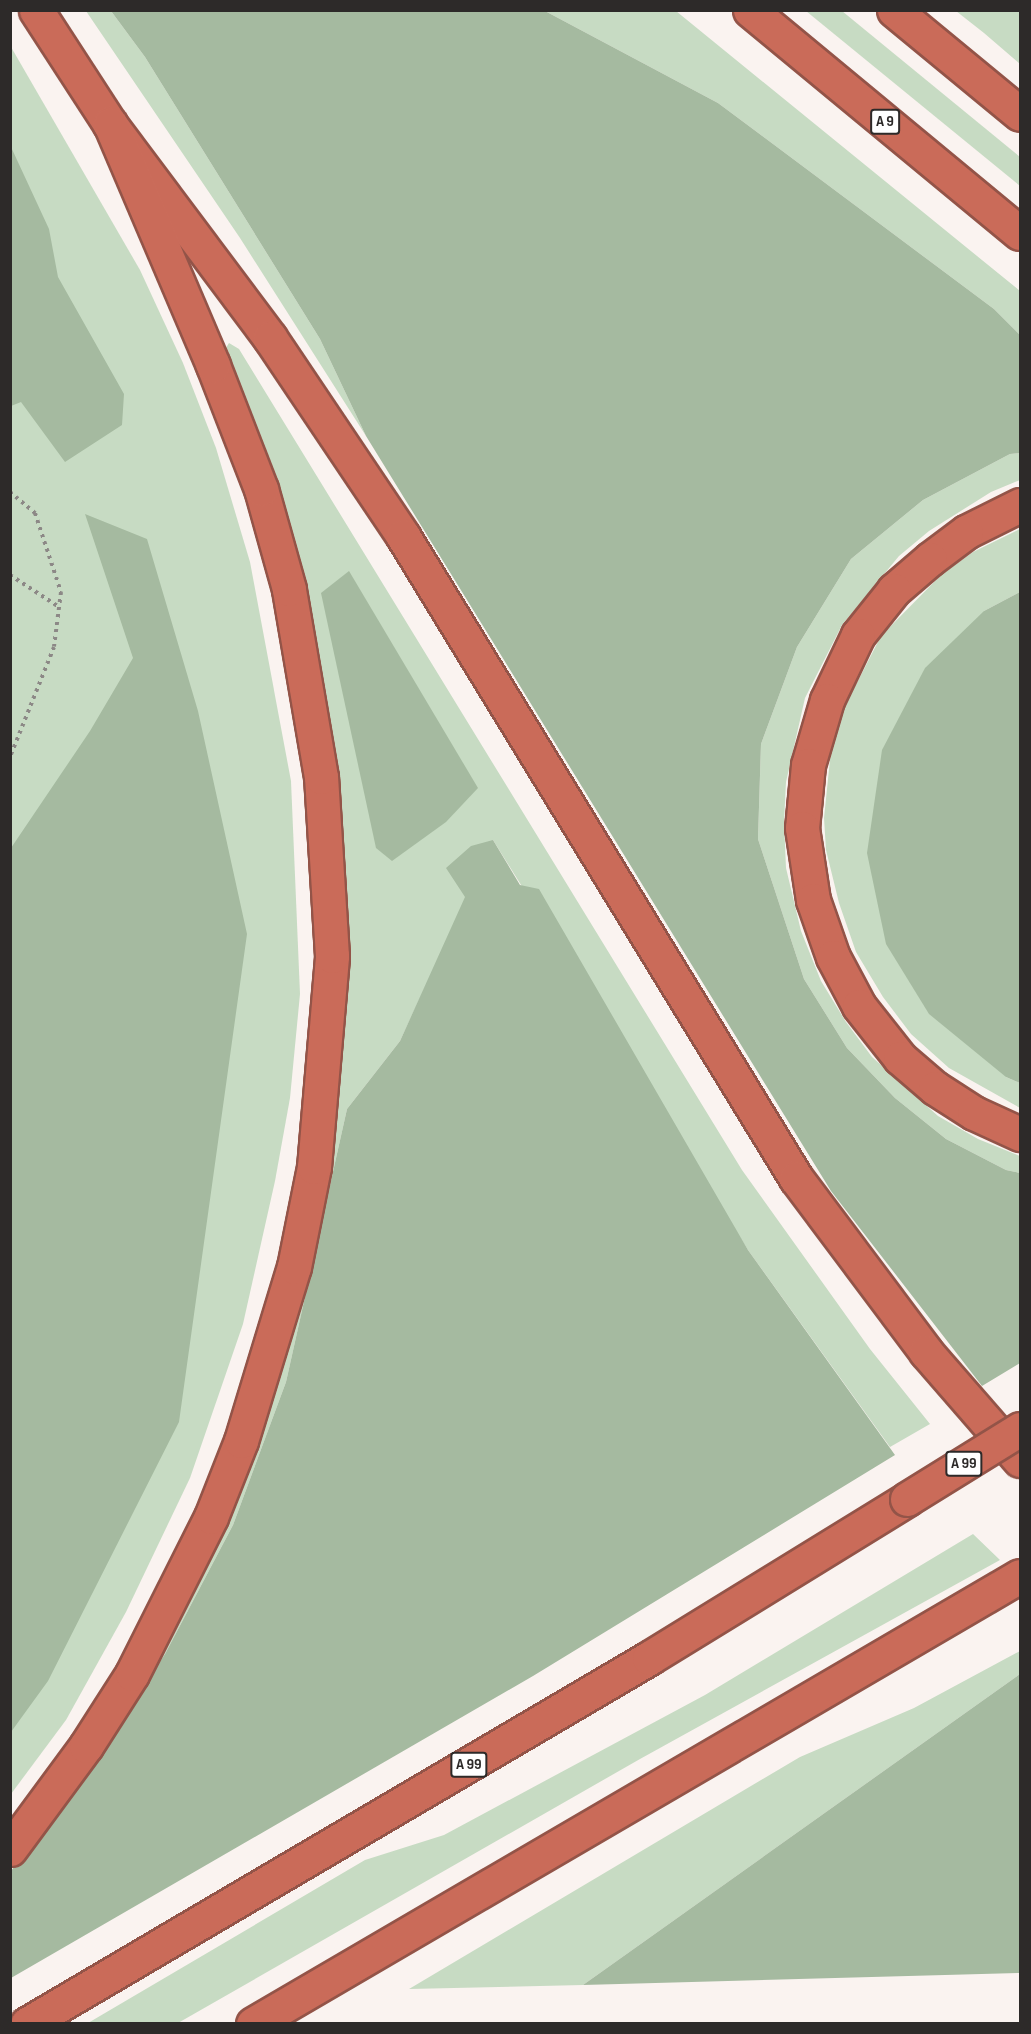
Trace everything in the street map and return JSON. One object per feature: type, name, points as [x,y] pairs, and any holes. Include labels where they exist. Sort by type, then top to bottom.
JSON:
[{"type":"highway","points":[[36,10],[110,124],[270,338],[403,536],[795,1178],[926,1352],[1020,1460]]},
{"type":"highway","name":"A 9","points":[[750,10],[1020,233]]},
{"type":"highway","points":[[894,10],[1020,114]]},
{"type":"highway","points":[[10,1849],[86,1746],[132,1674],[191,1560],[241,1442],[294,1267],[314,1167],[330,990],[329,864],[321,777],[289,589],[261,489],[217,375],[110,124]]},
{"type":"highway","points":[[1020,505],[966,532],[930,559],[894,590],[858,635],[827,700],[808,765],[802,828],[813,900],[833,957],[859,1006],[900,1058],[935,1088],[974,1113],[1020,1134]]},
{"type":"highway","name":"A 99","points":[[27,2024],[649,1659],[1020,1429]]},
{"type":"highway","points":[[253,2024],[1011,1582]]},
{"type":"path","points":[[10,492],[35,513],[61,592],[54,647],[10,757]]},
{"type":"path","points":[[10,575],[59,607]]},
{"type":"green space","points":[[86,11],[111,11],[145,57],[320,339],[366,436],[240,238]]},
{"type":"green space","points":[[111,11],[545,11],[718,103],[994,309],[1020,335],[1020,453],[1010,454],[923,500],[851,559],[797,647],[761,744],[758,839],[804,979],[847,1048],[895,1098],[946,1139],[1006,1170],[1020,1173],[1020,1363],[982,1386],[831,1191],[366,436],[320,339],[145,57]]},
{"type":"green space","points":[[545,11],[676,11],[1020,291],[1020,335],[994,309],[718,103]]},
{"type":"green space","points":[[806,11],[842,11],[1020,157],[1020,186]]},
{"type":"green space","points":[[956,11],[1020,11],[1020,64],[984,33]]},
{"type":"green space","points":[[11,47],[140,270],[183,363],[216,448],[250,562],[291,781],[300,994],[290,1098],[275,1181],[243,1324],[190,1478],[126,1612],[66,1720],[11,1794]]},
{"type":"green space","points":[[11,147],[49,229],[58,277],[124,394],[122,425],[65,462],[21,402],[11,406]]},
{"type":"green space","points":[[229,343],[239,349],[742,1170],[870,1349],[930,1424],[890,1447],[748,1250],[493,840],[400,1041],[347,1109],[286,1382],[233,1525],[165,1654],[94,1760],[280,1366],[335,775],[315,642],[222,354]]},
{"type":"green space","points":[[1020,453],[1020,480],[991,492],[929,531],[899,556],[842,625],[805,698],[786,782],[784,822],[786,868],[801,931],[821,981],[846,1022],[872,1057],[938,1116],[978,1139],[1020,1156],[1020,1173],[1006,1170],[946,1139],[895,1098],[847,1048],[804,979],[758,839],[761,744],[797,647],[851,559],[923,500],[1010,454]]},
{"type":"green space","points":[[85,514],[147,539],[198,711],[247,934],[179,1422],[48,1681],[11,1732],[11,848],[90,731],[133,658]]},
{"type":"green space","points":[[1020,529],[1020,592],[984,611],[1006,1077],[1020,1083],[1020,1108],[949,1068],[911,1034],[883,997],[856,952],[839,903],[826,850],[824,818],[831,750],[844,708],[881,636],[941,575],[973,552]]},
{"type":"green space","points":[[349,571],[478,788],[446,822],[392,861],[376,848],[321,593]]},
{"type":"green space","points":[[1020,592],[1020,1083],[1006,1077],[929,1014],[886,944],[867,853],[882,750],[925,668],[984,611]]},
{"type":"green space","points":[[493,840],[520,885],[539,889],[748,1250],[895,1455],[533,1676],[11,1978],[11,1871],[94,1760],[165,1654],[233,1525],[286,1382],[347,1109],[400,1041],[465,897],[446,868],[471,846]]},
{"type":"green space","points":[[973,1534],[1000,1560],[640,1759],[178,2023],[88,2023],[365,1860],[444,1835],[705,1695]]},
{"type":"green space","points":[[1020,1651],[1020,1674],[583,1985],[409,1989],[800,1757],[914,1708]]},
{"type":"green space","points":[[1020,1674],[1020,1973],[583,1985]]}]
